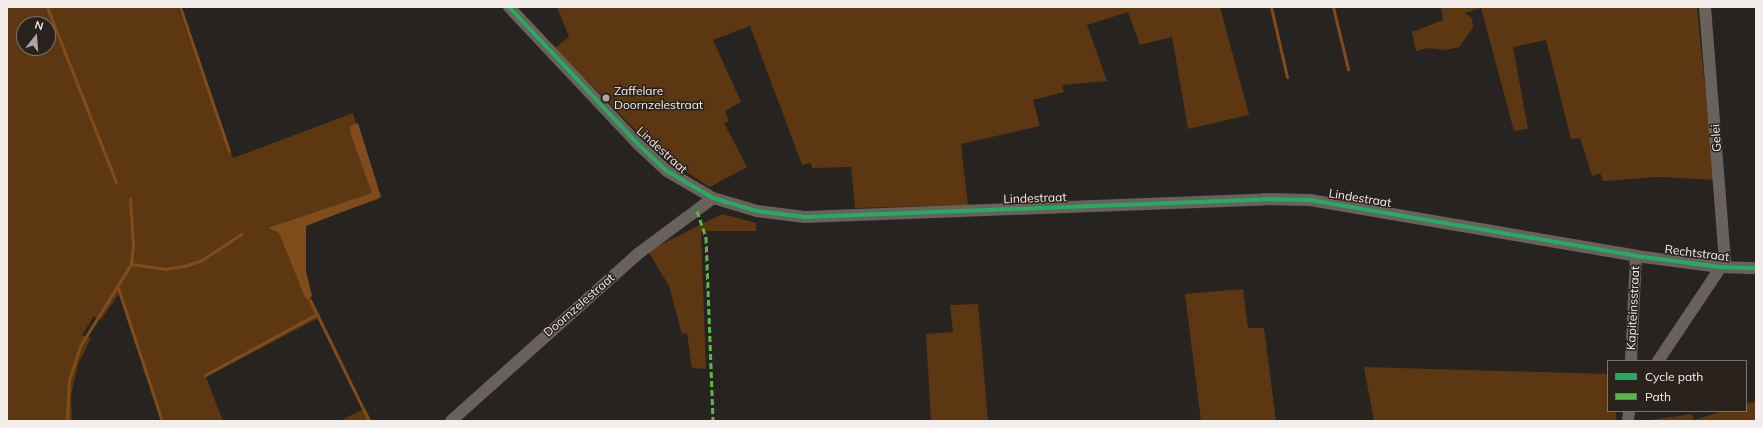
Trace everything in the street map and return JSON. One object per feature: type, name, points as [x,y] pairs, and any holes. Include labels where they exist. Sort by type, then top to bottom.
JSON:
[{"type":"street","name":"Lindestraat","points":[[509,7],[651,157],[685,184],[713,198],[757,211],[805,217],[1264,199],[1310,200],[1636,256]]},
{"type":"street","name":"Gelei","points":[[1704,7],[1725,260],[1720,267]]},
{"type":"street","name":"Doornzelestraat","points":[[451,421],[638,253],[684,222],[713,198]]},
{"type":"street","name":"Rechtstraat","points":[[1636,256],[1720,267],[1756,268]]},
{"type":"street","name":"Kapiteinsstraat","points":[[1630,360],[1636,256]]},
{"type":"street","points":[[1659,360],[1720,267]]},
{"type":"shaded area","points":[[7,7],[178,7],[233,158],[353,113],[379,199],[303,225],[302,280],[320,317],[206,377],[223,421],[164,421],[119,293],[101,320],[94,316],[82,335],[91,338],[78,364],[71,395],[72,421],[7,421]]},
{"type":"shaded area","points":[[557,7],[1220,7],[1249,115],[1188,129],[1172,37],[1140,45],[1128,12],[1087,25],[1107,81],[1062,85],[1064,92],[1033,100],[1040,126],[961,144],[968,205],[855,208],[851,167],[812,168],[811,163],[802,165],[750,26],[713,40],[741,102],[725,111],[729,121],[724,123],[747,167],[710,187],[661,156],[555,48],[569,37]]},
{"type":"shaded area","points":[[1441,7],[1697,7],[1714,180],[1659,177],[1603,181],[1600,173],[1592,176],[1580,138],[1571,139],[1546,40],[1513,47],[1528,129],[1514,131],[1481,8],[1465,13],[1472,18],[1473,28],[1459,47],[1446,50],[1428,48],[1416,51],[1412,32],[1443,20]]},
{"type":"shaded area","points":[[358,123],[381,197],[306,226],[306,271],[312,296],[308,300],[305,297],[279,233],[268,228],[372,193],[351,135],[350,126]]},
{"type":"shaded area","points":[[722,214],[756,223],[756,231],[701,231],[706,369],[692,368],[687,333],[682,334],[669,286],[648,251]]},
{"type":"shaded area","points":[[1243,289],[1248,328],[1264,328],[1276,421],[1201,421],[1185,294]]},
{"type":"shaded area","points":[[978,304],[988,421],[931,421],[926,334],[953,332],[950,305]]},
{"type":"shaded area","points":[[1364,367],[1607,374],[1607,412],[1616,412],[1616,421],[1374,421]]},
{"type":"shaded area","points":[[1756,401],[1756,421],[1643,421],[1692,414],[1694,420],[1721,412],[1747,412],[1747,404]]},
{"type":"shaded area","points":[[365,408],[372,421],[340,421]]},
{"type":"waterway","points":[[47,7],[116,182]]},
{"type":"waterway","points":[[180,7],[229,151]]},
{"type":"waterway","points":[[1271,7],[1287,77]]},
{"type":"waterway","points":[[1333,7],[1348,69]]},
{"type":"waterway","points":[[67,421],[69,380],[80,346],[131,264],[133,245],[130,199]]},
{"type":"waterway","points":[[131,264],[165,269],[184,266],[202,260],[241,234]]},
{"type":"waterway","points":[[118,288],[162,421]]},
{"type":"waterway","points":[[310,300],[369,421]]},
{"type":"waterway","points":[[205,375],[317,314]]},
{"type":"marked path","points":[[697,211],[706,237],[713,421]]},
{"type":"cycle path","points":[[509,7],[639,145],[667,171],[713,198],[757,211],[805,217],[1264,199],[1310,200],[1636,256],[1720,267],[1756,268]]},
{"type":"place","name":"Zaffelare Doornzelestraat","points":[[606,98]]}]
